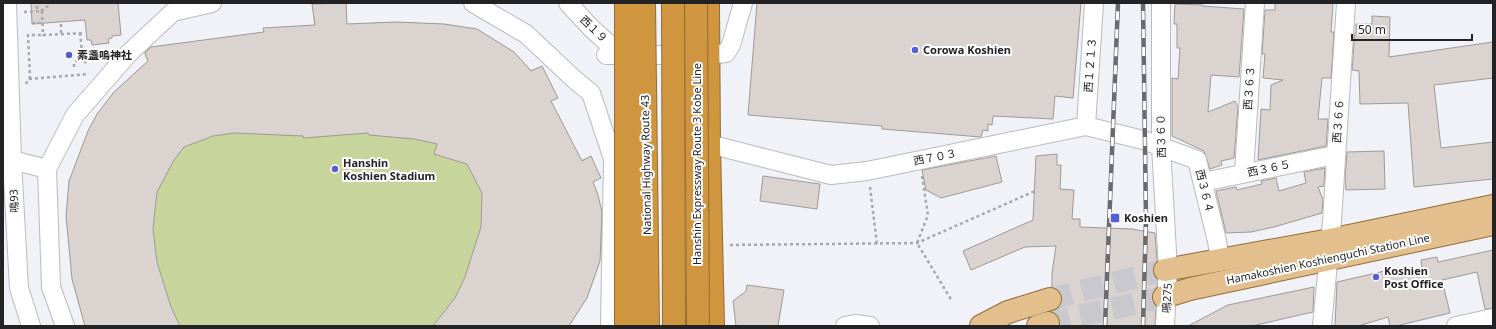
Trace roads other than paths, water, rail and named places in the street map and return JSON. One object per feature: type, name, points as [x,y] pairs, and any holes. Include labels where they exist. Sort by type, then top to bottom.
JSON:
[{"type":"highway","points":[[618,3],[613,54],[624,99],[622,326]]},
{"type":"highway","points":[[626,3],[626,326]]},
{"type":"highway","name":"National Highway Route 43","points":[[644,3],[648,326]]},
{"type":"highway","points":[[672,3],[674,326]]},
{"type":"highway","name":"Hanshin Expressway Route 3 Kobe Line","points":[[696,3],[698,326]]},
{"type":"highway","points":[[708,3],[713,326]]},
{"type":"main road","name":"Hamakoshien Koshienguchi Station Line","points":[[1165,296],[1493,206]]},
{"type":"main road","name":"Hamakoshien Koshienguchi Station Line","points":[[1167,270],[1220,261],[1329,250],[1493,224]]},
{"type":"main road","points":[[981,326],[1008,312],[1050,299]]},
{"type":"street","name":"鳴93","points":[[7,3],[8,161],[19,288],[31,326]]},
{"type":"street","points":[[65,326],[51,287],[47,169],[75,115],[129,52],[173,12],[212,3]]},
{"type":"street","points":[[474,3],[526,34],[591,93],[613,159],[610,326]]},
{"type":"street","name":"西１９","points":[[568,3],[613,54]]},
{"type":"street","points":[[613,54],[708,55],[726,53],[731,45],[743,3]]},
{"type":"street","name":"西１２１３","points":[[1086,126],[1094,3]]},
{"type":"street","name":"西３６０","points":[[1161,3],[1160,146],[1167,270]]},
{"type":"street","name":"西３６３","points":[[1244,173],[1255,3]]},
{"type":"street","name":"西３６６","points":[[1322,326],[1329,250],[1346,3]]},
{"type":"street","name":"西７０３","points":[[709,144],[831,174],[867,171],[1086,126],[1143,140],[1160,146]]},
{"type":"street","name":"西３６４","points":[[1160,146],[1197,160],[1217,241],[1220,261]]},
{"type":"street","name":"西３６５","points":[[1203,182],[1335,154]]},
{"type":"street","points":[[8,161],[47,169]]},
{"type":"street","name":"鳴275","points":[[1165,326],[1167,270]]},
{"type":"street","points":[[1456,326],[1493,318]]},
{"type":"street","points":[[845,326],[855,324],[870,326]]},
{"type":"tunnel","points":[[1050,299],[1165,270]]},
{"type":"tunnel","points":[[1048,323],[1164,297]]},
{"type":"railway","points":[[1105,326],[1118,3]]},
{"type":"railway","points":[[1143,3],[1146,220],[1143,326]]},
{"type":"place","name":"Corowa Koshien","points":[[915,50]]},
{"type":"place","name":"素盞嗚神社","points":[[69,55]]},
{"type":"place","name":"Hanshin Koshien Stadium","points":[[335,169]]},
{"type":"place","name":"Koshien","points":[[1115,218]]},
{"type":"place","name":"Koshien Post Office","points":[[1376,277]]}]
